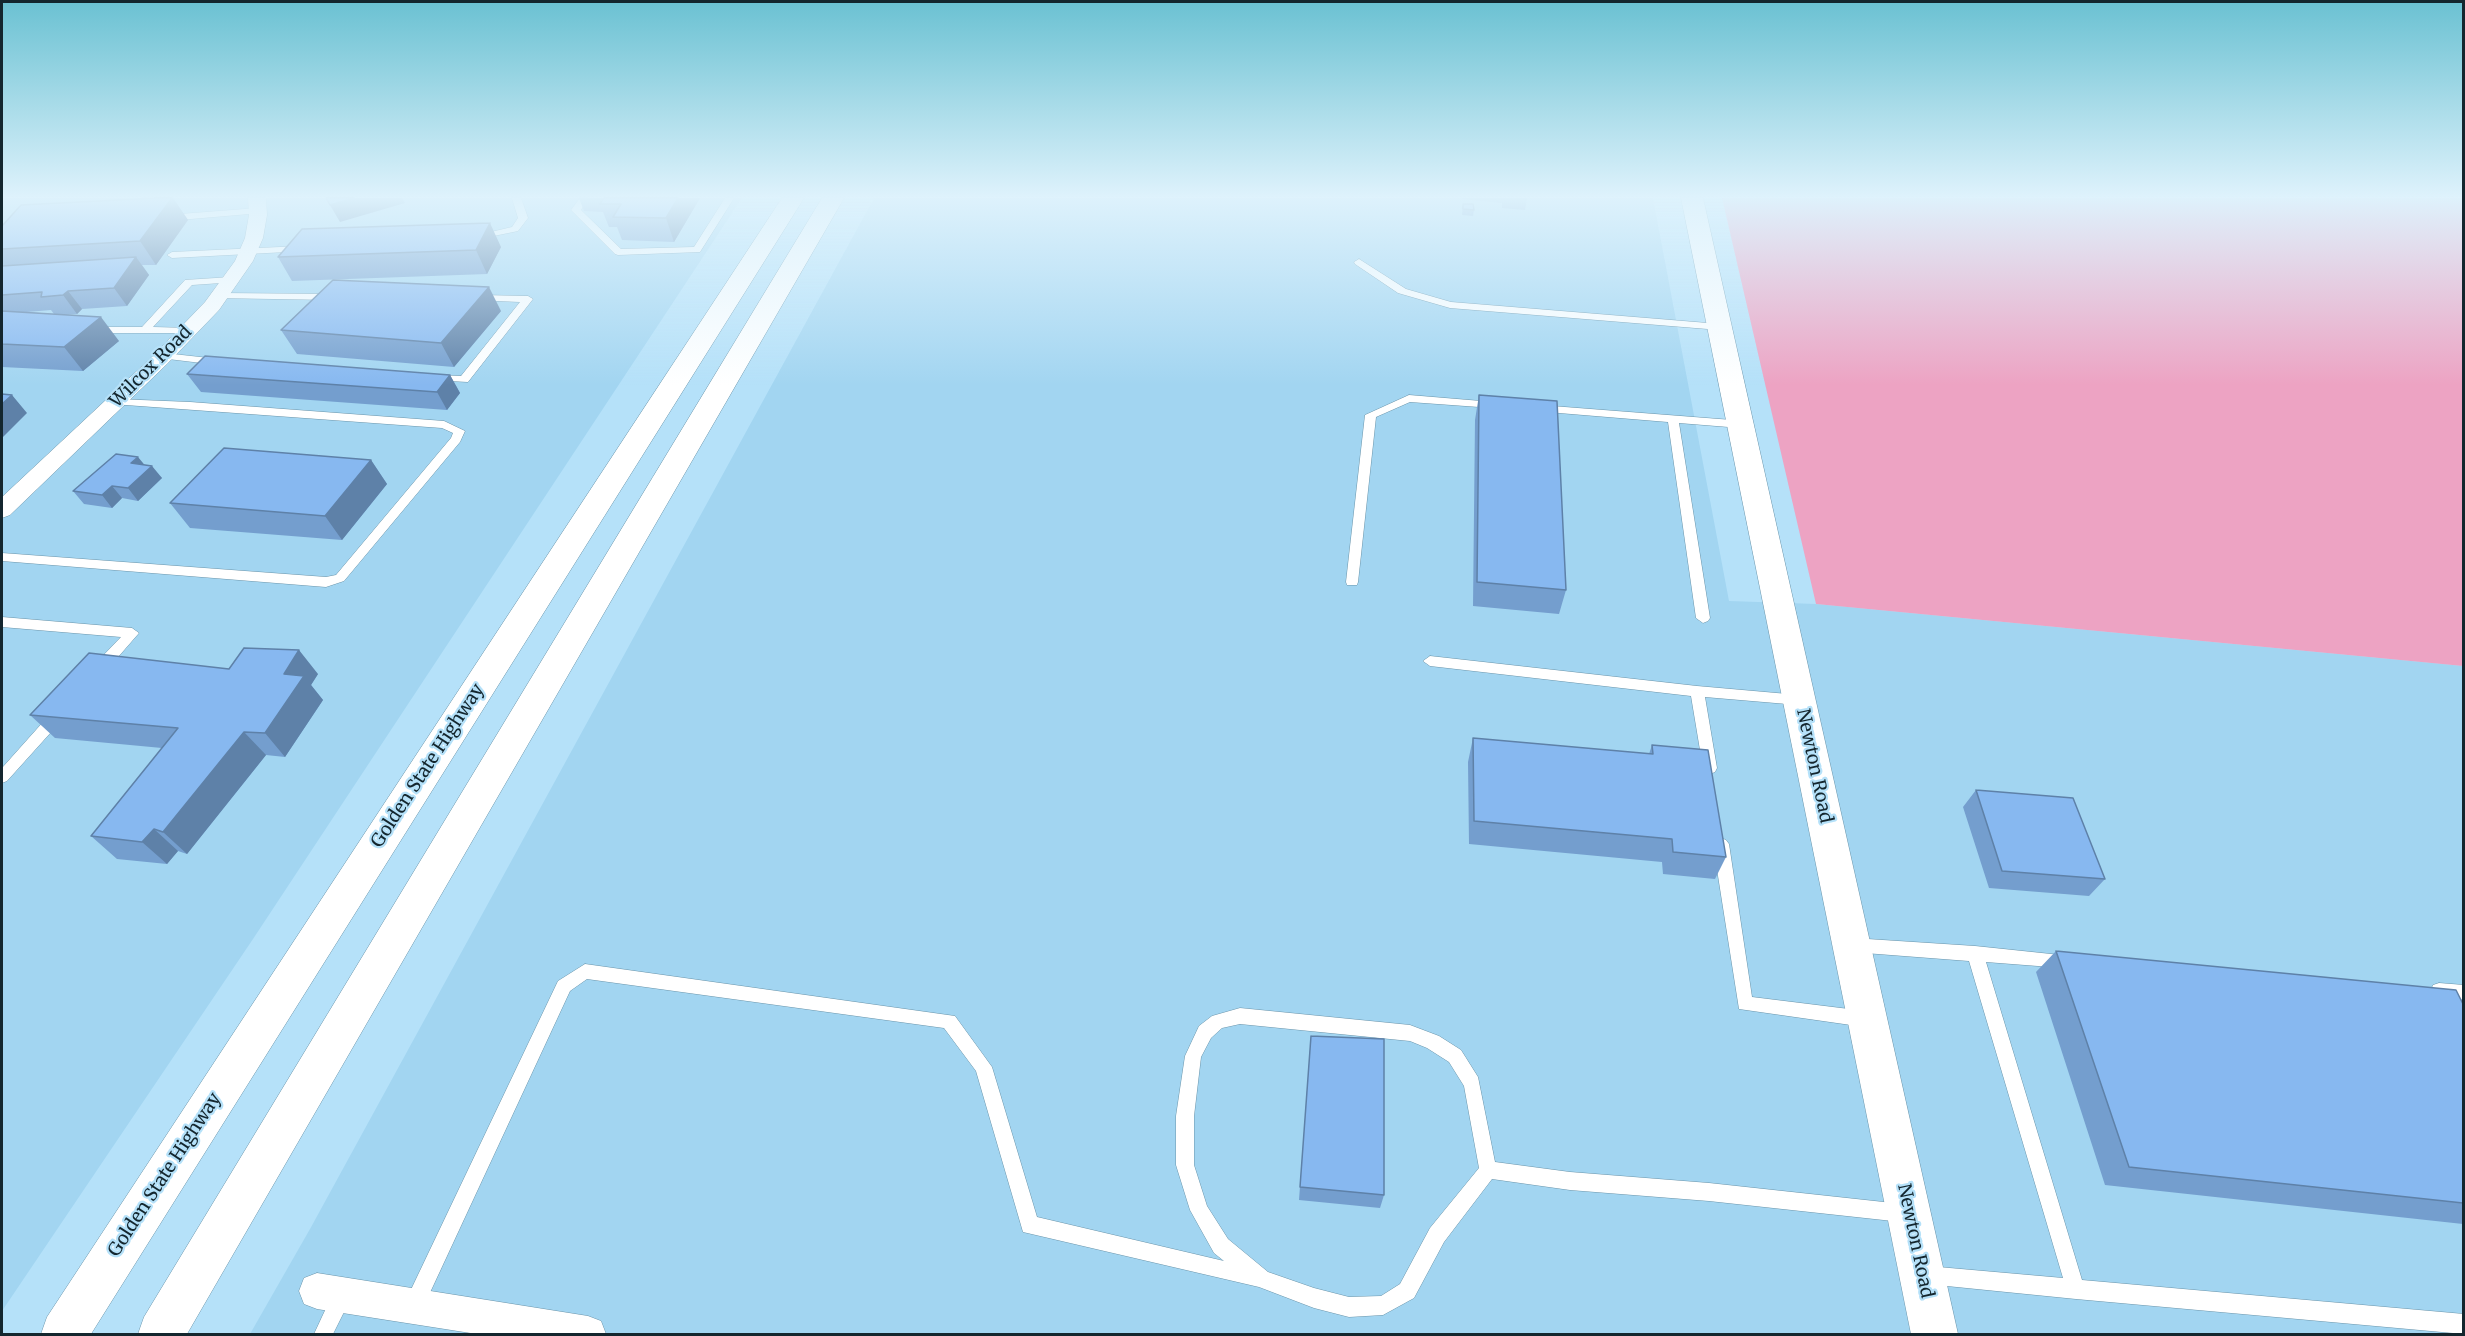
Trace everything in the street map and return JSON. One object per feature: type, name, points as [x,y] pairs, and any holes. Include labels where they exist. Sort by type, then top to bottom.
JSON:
[{"type":"main road","name":"Golden State Highway","points":[[64,1335],[746,260]]},
{"type":"main road","points":[[161,1335],[796,260]]},
{"type":"main road","name":"Newton Road","points":[[1706,260],[1935,1335]]},
{"type":"street","name":"Wilcox Road","points":[[2,510],[164,356],[219,296],[243,260]]},
{"type":"street","points":[[330,1293],[586,1334]]},
{"type":"lane","points":[[1359,262],[1402,291],[1450,305],[1720,327]]},
{"type":"lane","points":[[144,331],[189,282],[231,280]]},
{"type":"lane","points":[[219,296],[348,297]]},
{"type":"lane","points":[[429,378],[464,380],[528,299],[468,298]]},
{"type":"lane","points":[[78,330],[188,331]]},
{"type":"lane","points":[[164,356],[232,363]]},
{"type":"lane","points":[[1352,582],[1371,415],[1409,398],[1501,405]]},
{"type":"lane","points":[[2,557],[326,582],[340,578],[456,439],[459,431],[444,425],[190,405],[116,402]]},
{"type":"lane","points":[[1524,407],[1741,424]]},
{"type":"lane","points":[[1673,419],[1702,618]]},
{"type":"lane","points":[[2,622],[132,633],[94,675]]},
{"type":"lane","points":[[1430,661],[1799,700]]},
{"type":"lane","points":[[1697,691],[1712,780]]},
{"type":"lane","points":[[2,777],[63,709]]},
{"type":"lane","points":[[1719,826],[1744,1004],[1868,1019]]},
{"type":"lane","points":[[1852,945],[2086,962]]},
{"type":"lane","points":[[1975,953],[2076,1290]]},
{"type":"lane","points":[[413,1307],[564,986],[585,971],[949,1021],[983,1067],[1030,1225],[1262,1279],[1314,1298],[1349,1306],[1383,1305],[1407,1291],[1437,1235],[1488,1170],[1472,1083],[1455,1056],[1433,1042],[1410,1033],[1251,1017],[1240,1016],[1218,1021],[1205,1032],[1193,1056],[1185,1116],[1185,1165],[1199,1210],[1221,1246],[1262,1279]]},
{"type":"lane","points":[[2420,989],[2463,993]]},
{"type":"lane","points":[[1488,1170],[1570,1181],[1782,1199],[1910,1214]]},
{"type":"lane","points":[[1922,1274],[2463,1324]]},
{"type":"lane","points":[[322,1335],[330,1293]]},
{"type":"shaded area","points":[[2,260],[701,260],[253,939],[2,1311]]},
{"type":"shaded area","points":[[840,260],[1665,260],[1729,601],[1816,604],[2463,666],[2463,1334],[250,1334],[310,1229]]},
{"type":"shaded area","points":[[1736,260],[2463,260],[2463,666],[1816,604]]},
{"type":"building","points":[[86,260],[134,260],[114,288],[68,291],[63,295],[41,297],[42,292],[2,295],[2,266]]},
{"type":"building","points":[[333,280],[489,287],[441,343],[281,330]]},
{"type":"building","points":[[2,311],[101,317],[64,347],[2,344]]},
{"type":"building","points":[[205,356],[450,375],[437,392],[187,374]]},
{"type":"building","points":[[2,394],[12,395],[2,404]]},
{"type":"building","points":[[1479,395],[1557,401],[1566,590],[1477,582]]},
{"type":"building","points":[[224,448],[371,460],[325,516],[170,503]]},
{"type":"building","points":[[116,454],[138,457],[131,463],[152,466],[128,488],[112,486],[102,495],[73,491]]},
{"type":"building","points":[[244,648],[299,650],[284,674],[304,676],[265,733],[244,732],[163,832],[154,829],[142,842],[91,836],[178,728],[30,715],[89,653],[229,669]]},
{"type":"building","points":[[1473,738],[1653,754],[1652,745],[1708,750],[1726,857],[1673,852],[1672,839],[1474,821]]},
{"type":"building","points":[[1976,790],[2073,798],[2105,879],[2002,871]]},
{"type":"building","points":[[2056,951],[2456,990],[2463,1004],[2463,1203],[2129,1167]]},
{"type":"building","points":[[1311,1036],[1384,1039],[1384,1195],[1300,1187]]}]
